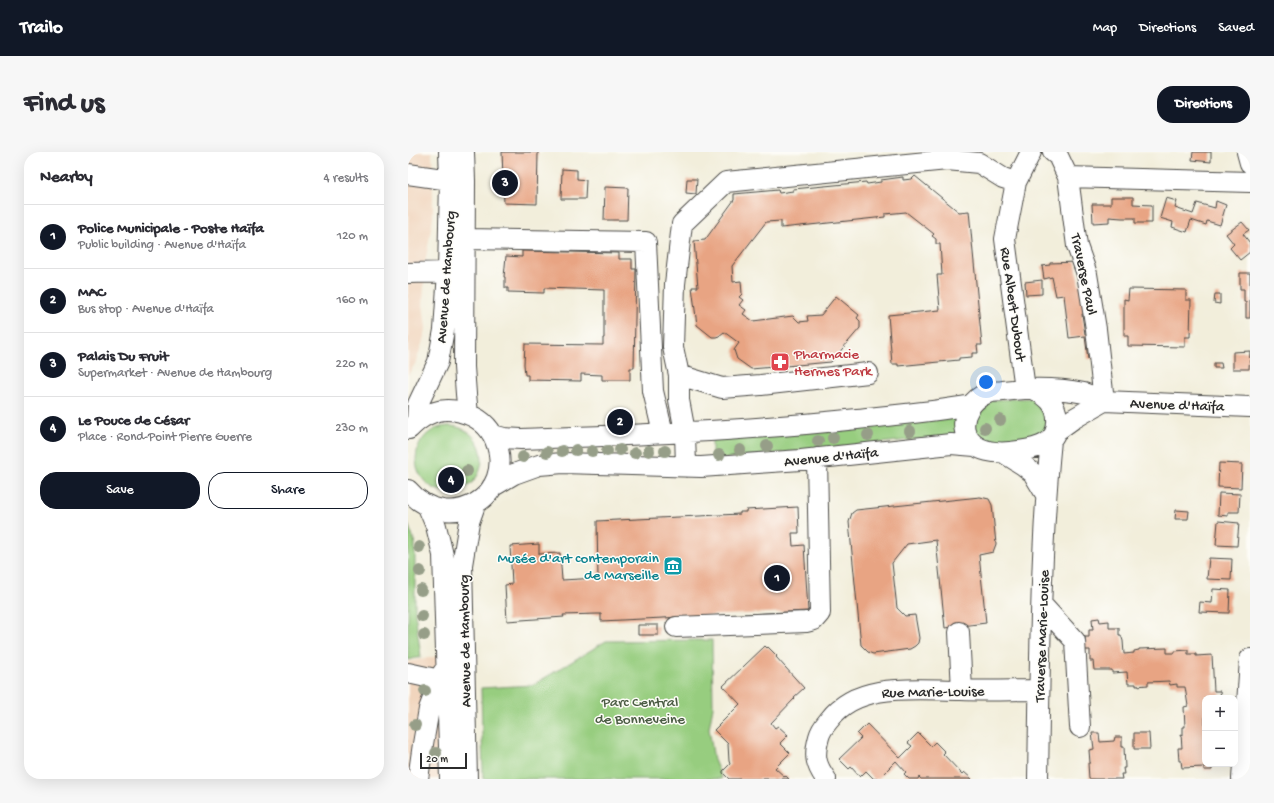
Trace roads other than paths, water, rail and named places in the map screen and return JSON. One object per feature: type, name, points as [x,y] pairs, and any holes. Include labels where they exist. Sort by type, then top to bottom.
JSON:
[{"type":"street","name":"Avenue de Hambourg","points":[[411,424],[418,404],[438,362],[444,330],[448,272],[450,180],[449,152]]},
{"type":"street","name":"Avenue de Hambourg","points":[[464,152],[464,367],[468,414]]},
{"type":"street","name":"Rue Albert Dubout","points":[[1029,389],[1005,240],[1016,182],[1031,152]]},
{"type":"street","name":"Traverse Paul","points":[[1054,152],[1058,156],[1068,177],[1077,246],[1087,274],[1095,322],[1104,401]]},
{"type":"street","points":[[1247,152],[1250,164]]},
{"type":"street","points":[[686,467],[685,432],[679,400],[679,375],[673,347],[674,284],[682,224],[726,182],[947,160],[979,163],[1003,178],[1016,182]]},
{"type":"street","points":[[408,174],[450,180]]},
{"type":"street","points":[[1068,177],[1250,182]]},
{"type":"street","points":[[465,240],[646,242],[653,391],[663,433]]},
{"type":"street","points":[[408,273],[448,272]]},
{"type":"street","points":[[679,375],[722,388],[761,386],[868,373]]},
{"type":"street","points":[[1053,436],[1057,424],[1053,405],[1046,396],[1029,389],[989,392],[979,397],[965,414],[965,430],[969,440],[975,446],[984,450],[1004,453],[1038,448],[1053,436],[1073,419],[1104,401]]},
{"type":"street","name":"Avenue d'Haïfa","points":[[1029,389],[1085,394],[1104,401],[1250,407]]},
{"type":"street","points":[[493,435],[504,438],[521,439],[785,427],[944,410],[971,405]]},
{"type":"street","points":[[408,490],[415,499],[428,507],[444,511],[460,510],[475,504],[485,497],[498,475],[500,462],[498,448],[493,435],[482,422],[468,414],[455,410],[442,410],[428,414],[411,424]]},
{"type":"street","name":"Traverse Marie-Louise","points":[[1038,779],[1045,493],[1053,436]]},
{"type":"street","name":"Avenue d'Haïfa","points":[[492,487],[514,474],[539,465],[563,463],[686,467],[817,458],[951,444],[975,446]]},
{"type":"street","points":[[1004,453],[1033,473],[1045,493]]},
{"type":"street","points":[[676,627],[806,622],[814,620],[820,613],[817,458]]},
{"type":"street","name":"Avenue de Hambourg","points":[[467,779],[462,565],[469,522],[475,504]]},
{"type":"street","name":"Avenue de Hambourg","points":[[428,507],[436,526],[443,555],[443,672],[450,779]]},
{"type":"street","points":[[1042,605],[1075,641],[1080,727]]},
{"type":"street","points":[[959,632],[962,690]]},
{"type":"street","points":[[1245,774],[1250,659]]},
{"type":"street","points":[[408,673],[443,672],[429,708],[418,779]]},
{"type":"street","name":"Rue Marie-Louise","points":[[826,779],[818,768],[816,758],[821,730],[836,710],[852,700],[875,692],[911,690],[1040,690]]},
{"type":"place","name":"Palais Du Fruit","points":[[505,183]]},
{"type":"place","name":"Pharmacie Hermes Park","points":[[780,362]]},
{"type":"place","name":"MAC","points":[[620,422]]},
{"type":"place","name":"Le Pouce de César","points":[[451,480]]},
{"type":"place","name":"Musée d'art contemporain de Marseille","points":[[673,566]]},
{"type":"place","name":"Police Municipale - Poste Haïfa","points":[[777,578]]},
{"type":"park label","name":"Parc Central de Bonneveine","points":[[640,710]]}]
